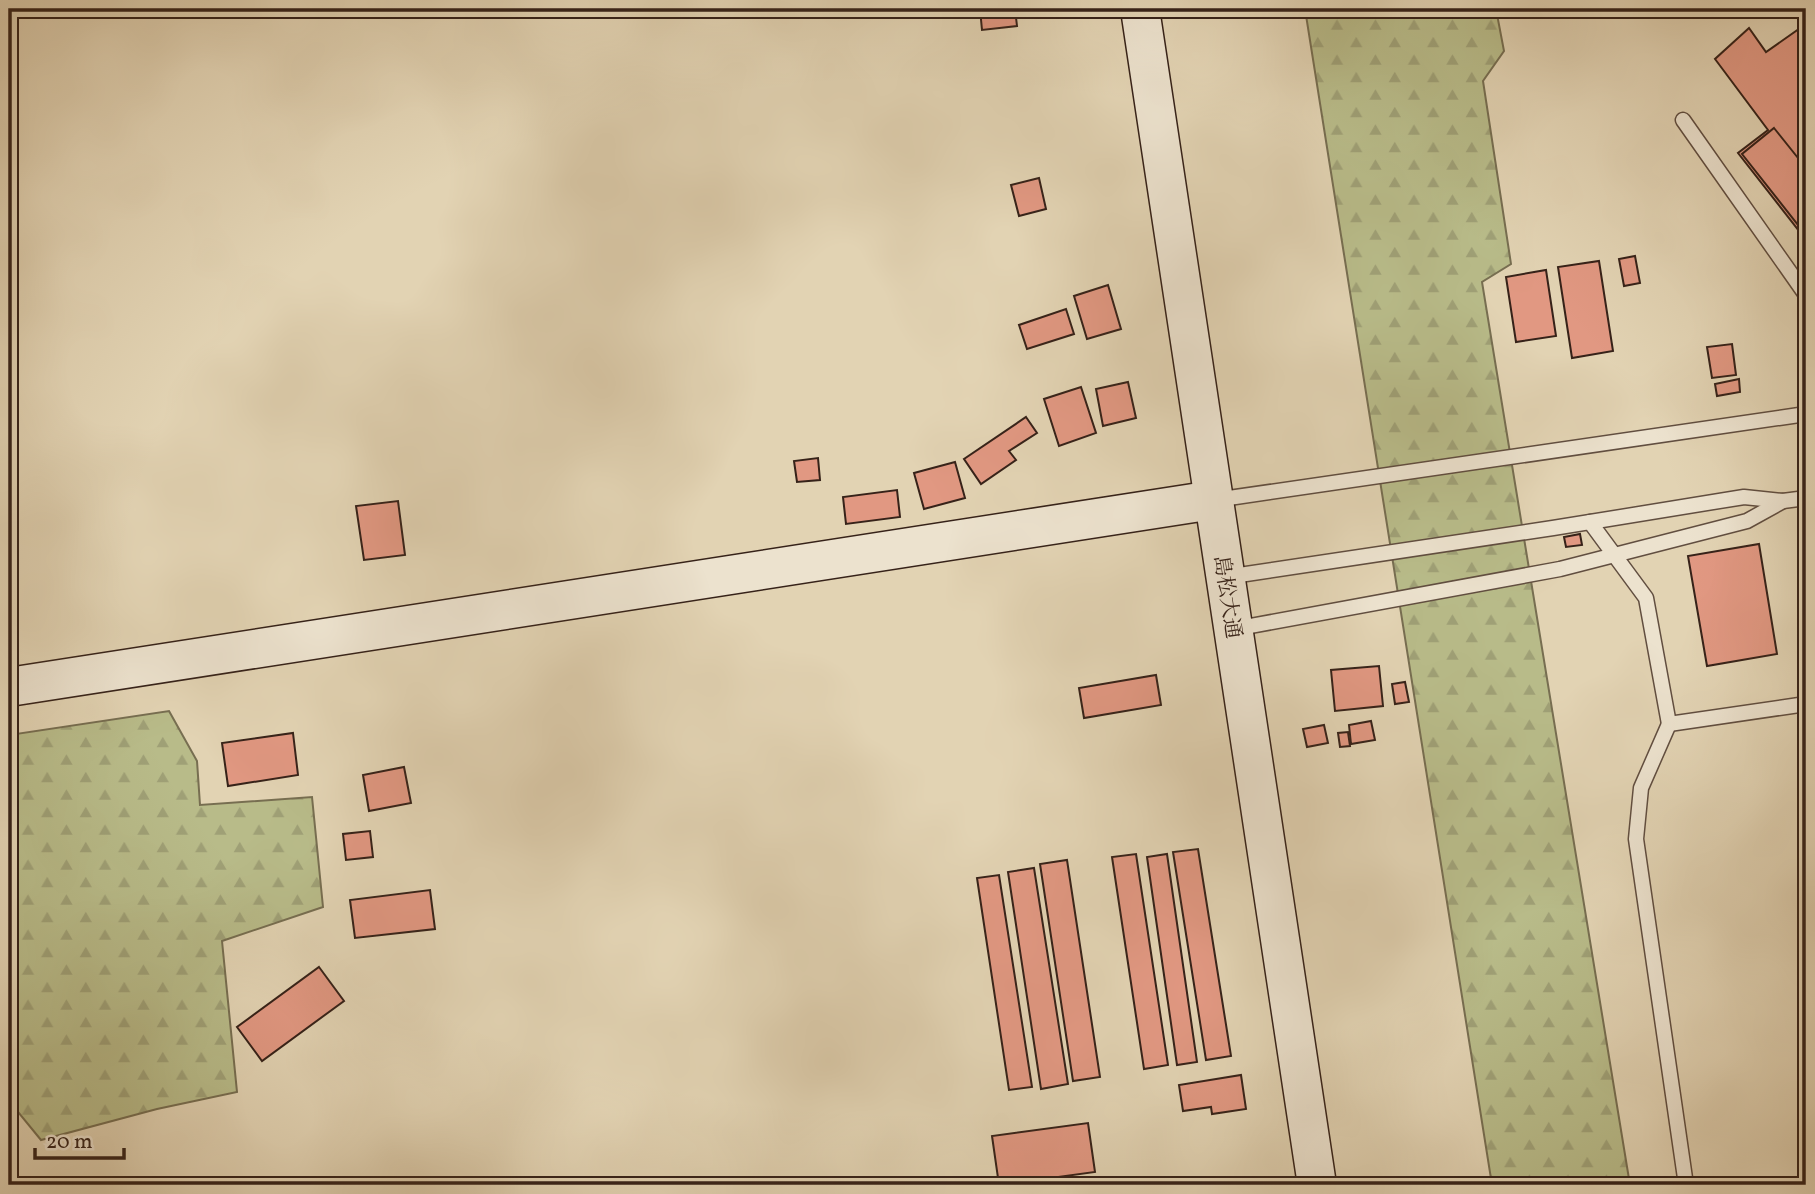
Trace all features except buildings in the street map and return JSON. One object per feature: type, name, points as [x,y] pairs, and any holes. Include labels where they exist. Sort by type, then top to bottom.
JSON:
[{"type":"street","name":"島松大通","points":[[1140,9],[1317,1185]]},
{"type":"street","points":[[9,687],[1213,500]]},
{"type":"lane","points":[[1684,120],[1806,295]]},
{"type":"lane","points":[[1213,500],[1806,414]]},
{"type":"lane","points":[[1224,577],[1744,497],[1783,500],[1806,498]]},
{"type":"lane","points":[[1233,630],[1560,569],[1746,521],[1783,500]]},
{"type":"lane","points":[[1590,522],[1646,598],[1669,724],[1641,788],[1636,839],[1686,1185]]},
{"type":"lane","points":[[1669,724],[1806,704]]},
{"type":"green space","points":[[1305,9],[1496,9],[1504,51],[1483,81],[1511,264],[1482,282],[1630,1185],[1492,1185]]},
{"type":"green space","points":[[169,711],[197,761],[200,805],[312,797],[323,907],[222,941],[237,1092],[157,1109],[41,1140],[9,1101],[9,735]]}]
